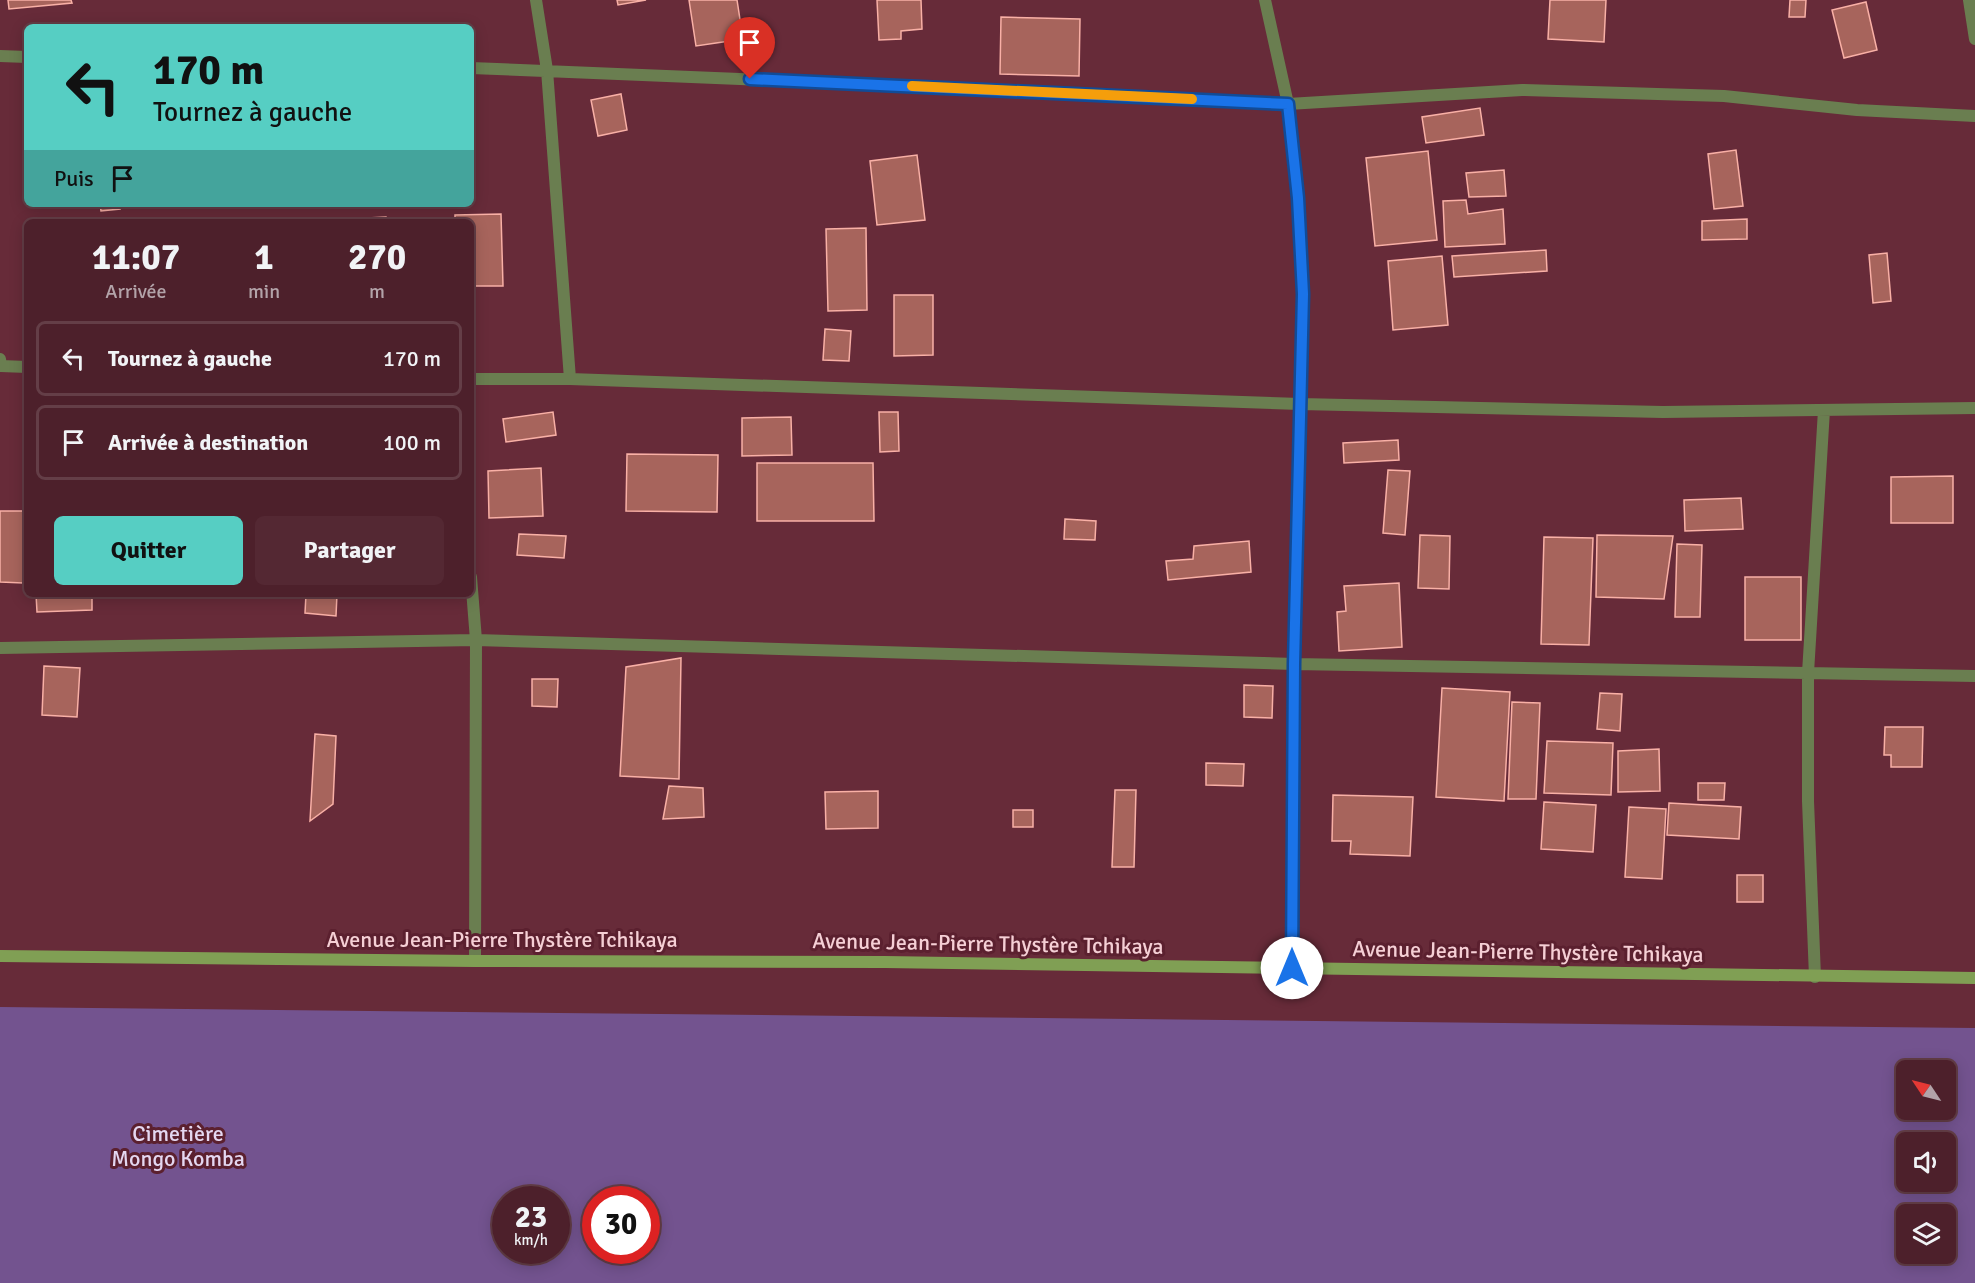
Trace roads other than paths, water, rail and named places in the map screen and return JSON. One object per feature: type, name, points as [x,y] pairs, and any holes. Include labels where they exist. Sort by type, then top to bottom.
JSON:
[{"type":"street","points":[[536,0],[547,70],[570,379]]},
{"type":"street","points":[[1265,0],[1288,104],[1298,198],[1303,294],[1294,664],[1292,968]]},
{"type":"street","points":[[1969,0],[1975,39]]},
{"type":"street","points":[[0,56],[24,57]]},
{"type":"street","points":[[474,68],[1288,104],[1522,90],[1724,96],[1857,110],[1975,116]]},
{"type":"street","points":[[0,363],[24,366]]},
{"type":"street","points":[[474,379],[570,379],[1300,404],[1663,412],[1975,408]]},
{"type":"street","points":[[1815,977],[1808,801],[1808,673],[1824,410]]},
{"type":"street","points":[[473,597],[476,640],[475,961]]},
{"type":"street","points":[[0,648],[476,640],[1294,664],[1975,676]]},
{"type":"street","name":"Avenue Jean-Pierre Thystère Tchikaya","points":[[0,956],[873,962],[1975,978]]},
{"type":"park label","name":"Cimetière Mongo Komba","points":[[178,1146]]}]
